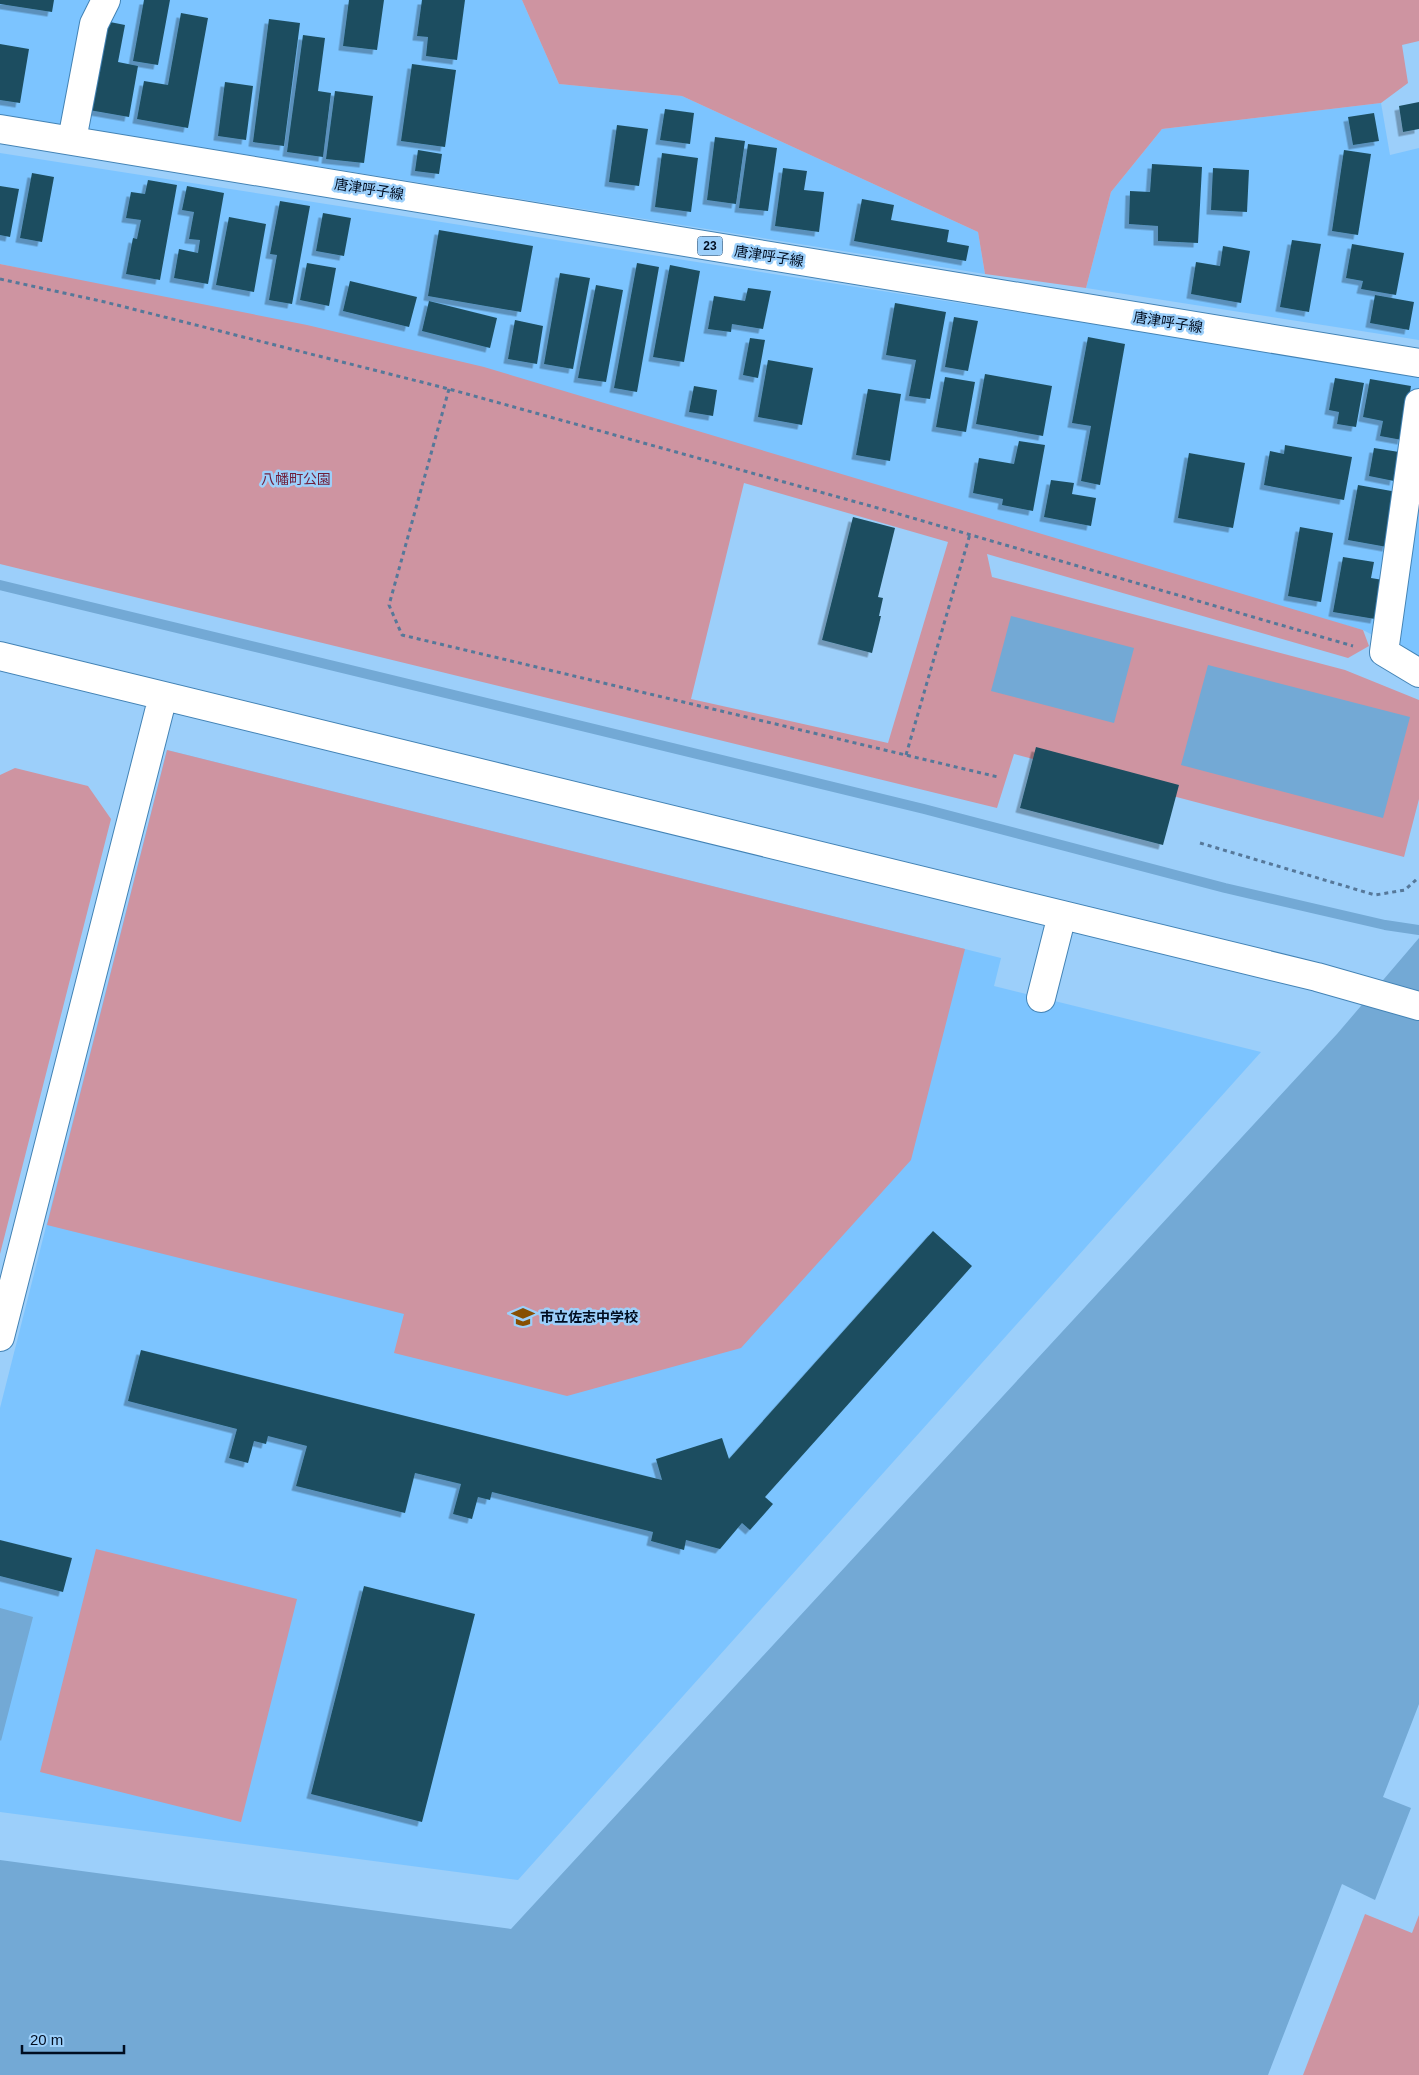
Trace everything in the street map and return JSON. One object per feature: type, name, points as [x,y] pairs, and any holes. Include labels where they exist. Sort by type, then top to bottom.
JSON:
[{"type":"street","points":[[72,140],[94,24],[106,0]]},
{"type":"street","name":"唐津呼子線","points":[[0,129],[1419,364]]},
{"type":"street","points":[[1419,403],[1384,652],[1419,673]]},
{"type":"street","points":[[0,656],[1317,977],[1419,1006]]},
{"type":"street","points":[[0,1337],[163,696]]},
{"type":"street","points":[[1041,998],[1062,915]]},
{"type":"path","points":[[0,280],[105,302],[448,389],[970,534],[1343,644],[1384,652]]},
{"type":"path","points":[[448,389],[389,605],[402,635],[998,777]]},
{"type":"path","points":[[906,755],[970,534]]},
{"type":"path","points":[[1200,843],[1375,895],[1405,890],[1419,877]]},
{"type":"shaded area","points":[[0,0],[522,0],[559,84],[682,96],[978,232],[985,274],[0,115]]},
{"type":"shaded area","points":[[1381,103],[1390,155],[1419,148],[1419,340],[1086,288],[1111,192],[1162,129]]},
{"type":"shaded area","points":[[0,153],[1419,375],[1419,659],[1363,630],[105,286],[0,264]]},
{"type":"shaded area","points":[[1011,616],[1134,648],[1114,723],[991,691]]},
{"type":"shaded area","points":[[1208,665],[1410,717],[1383,818],[1181,765]]},
{"type":"shaded area","name":"市立佐志中学校","points":[[167,750],[1001,958],[994,986],[1261,1052],[518,1880],[0,1812],[0,1408]]},
{"type":"shaded area","points":[[1419,938],[1419,1704],[1383,1797],[1411,1808],[1375,1900],[1342,1884],[1268,2075],[0,2075],[0,1860],[511,1929],[1337,1034]]},
{"type":"shaded area","points":[[0,1608],[33,1617],[1,1741],[0,1740]]},
{"type":"green space","points":[[522,0],[1419,0],[1419,41],[1402,45],[1408,83],[1381,103],[1162,129],[1111,192],[1086,288],[985,274],[978,232],[682,96],[559,84]]},
{"type":"green space","name":"八幡町公園","points":[[0,264],[307,325],[484,367],[1363,630],[1369,646],[1348,658],[987,554],[992,577],[1345,670],[1419,700],[1419,799],[1404,857],[1014,754],[997,808],[0,564]],"holes":[[[744,483],[948,542],[888,743],[691,699]]]},
{"type":"green space","points":[[167,750],[965,949],[911,1160],[741,1348],[567,1396],[394,1353],[404,1314],[47,1225]]},
{"type":"green space","points":[[15,768],[88,786],[111,819],[0,1254],[0,775]]},
{"type":"green space","points":[[96,1549],[297,1599],[241,1822],[40,1772]]},
{"type":"green space","points":[[1365,1914],[1412,1933],[1419,1915],[1419,2075],[1303,2075]]},
{"type":"building","points":[[0,0],[54,0],[52,12],[0,4]]},
{"type":"building","points":[[144,0],[170,0],[158,65],[133,61]]},
{"type":"building","points":[[349,0],[384,0],[377,50],[343,46]]},
{"type":"building","points":[[422,0],[465,0],[457,60],[426,56],[428,37],[417,36]]},
{"type":"building","points":[[181,13],[208,18],[188,128],[137,119],[144,81],[168,85]]},
{"type":"building","points":[[269,19],[300,23],[284,146],[253,142]]},
{"type":"building","points":[[105,21],[125,25],[118,62],[138,66],[129,117],[89,110]]},
{"type":"building","points":[[303,35],[325,38],[318,91],[331,93],[323,157],[287,152]]},
{"type":"building","points":[[0,44],[29,49],[20,103],[0,100]]},
{"type":"building","points":[[412,64],[456,70],[445,147],[401,141]]},
{"type":"building","points":[[225,82],[253,86],[246,140],[218,136]]},
{"type":"building","points":[[335,91],[373,96],[364,163],[326,159]]},
{"type":"building","points":[[1419,102],[1419,129],[1403,132],[1399,106]]},
{"type":"building","points":[[665,109],[694,113],[690,144],[660,140]]},
{"type":"building","points":[[1374,113],[1379,141],[1353,145],[1348,117]]},
{"type":"building","points":[[617,125],[648,129],[639,186],[609,182]]},
{"type":"building","points":[[715,137],[745,141],[736,204],[707,200]]},
{"type":"building","points":[[748,144],[777,148],[768,211],[739,208]]},
{"type":"building","points":[[418,150],[442,154],[439,174],[415,171]]},
{"type":"building","points":[[1344,150],[1371,154],[1358,235],[1332,231]]},
{"type":"building","points":[[662,153],[698,158],[691,212],[655,207]]},
{"type":"building","points":[[1152,164],[1202,167],[1198,243],[1158,241],[1158,226],[1129,224],[1130,191],[1150,192]]},
{"type":"building","points":[[783,168],[807,171],[804,190],[824,192],[819,232],[775,226]]},
{"type":"building","points":[[1213,168],[1249,170],[1247,212],[1211,210]]},
{"type":"building","points":[[32,173],[54,177],[42,242],[20,238]]},
{"type":"building","points":[[148,180],[177,185],[160,280],[126,274],[133,238],[137,239],[141,220],[126,218],[131,192],[145,194]]},
{"type":"building","points":[[0,186],[19,189],[10,237],[0,235]]},
{"type":"building","points":[[187,186],[224,193],[208,284],[174,278],[179,249],[198,253],[200,240],[189,239],[194,212],[182,210]]},
{"type":"building","points":[[862,199],[894,205],[891,220],[949,230],[947,242],[969,246],[966,261],[854,241]]},
{"type":"building","points":[[280,201],[310,206],[292,304],[269,300],[277,255],[270,254]]},
{"type":"building","points":[[323,213],[351,218],[344,256],[316,251]]},
{"type":"building","points":[[229,217],[266,224],[254,292],[216,285]]},
{"type":"building","points":[[439,230],[533,246],[521,312],[428,296]]},
{"type":"building","points":[[1292,240],[1321,244],[1309,312],[1280,307]]},
{"type":"building","points":[[1352,244],[1404,253],[1396,295],[1361,289],[1363,281],[1346,278]]},
{"type":"building","points":[[1223,246],[1250,251],[1241,303],[1191,294],[1196,262],[1220,266]]},
{"type":"building","points":[[307,263],[336,268],[329,306],[300,300]]},
{"type":"building","points":[[637,263],[659,267],[637,392],[614,388]]},
{"type":"building","points":[[670,265],[700,271],[684,362],[653,357]]},
{"type":"building","points":[[560,273],[590,278],[573,369],[544,364]]},
{"type":"building","points":[[350,281],[417,297],[409,327],[343,311]]},
{"type":"building","points":[[596,285],[623,290],[606,382],[578,378]]},
{"type":"building","points":[[748,288],[771,291],[763,329],[732,324],[731,332],[708,329],[714,296],[745,301]]},
{"type":"building","points":[[1375,295],[1414,302],[1409,330],[1370,323]]},
{"type":"building","points":[[429,301],[497,318],[490,348],[422,331]]},
{"type":"building","points":[[895,303],[946,312],[930,399],[909,396],[916,360],[886,355]]},
{"type":"building","points":[[954,317],[978,321],[968,371],[945,367]]},
{"type":"building","points":[[515,320],[543,326],[537,364],[508,359]]},
{"type":"building","points":[[1088,337],[1125,344],[1100,485],[1081,481],[1091,426],[1072,423]]},
{"type":"building","points":[[750,338],[765,340],[758,378],[743,375]]},
{"type":"building","points":[[768,360],[813,368],[802,425],[758,417]]},
{"type":"building","points":[[985,374],[1052,386],[1043,436],[976,424]]},
{"type":"building","points":[[945,377],[975,382],[966,432],[936,427]]},
{"type":"building","points":[[1335,378],[1364,383],[1356,427],[1337,424],[1339,412],[1329,410]]},
{"type":"building","points":[[1370,379],[1411,386],[1402,440],[1380,436],[1383,421],[1363,417]]},
{"type":"building","points":[[694,386],[717,390],[713,416],[689,412]]},
{"type":"building","points":[[868,389],[901,394],[890,461],[856,455]]},
{"type":"building","points":[[1019,441],[1045,445],[1033,511],[1002,505],[1003,499],[973,493],[979,458],[1014,464]]},
{"type":"building","points":[[1285,445],[1352,457],[1344,500],[1264,485],[1270,451],[1284,454]]},
{"type":"building","points":[[1374,448],[1399,452],[1394,481],[1369,476]]},
{"type":"building","points":[[1189,453],[1245,463],[1233,528],[1178,518]]},
{"type":"building","points":[[1051,480],[1074,483],[1072,494],[1096,498],[1091,526],[1044,517]]},
{"type":"building","points":[[1358,485],[1397,492],[1387,547],[1348,540]]},
{"type":"building","points":[[853,517],[895,528],[878,597],[883,598],[879,616],[881,616],[872,653],[822,640]]},
{"type":"building","points":[[1300,527],[1333,533],[1321,602],[1288,596]]},
{"type":"building","points":[[1343,557],[1374,562],[1371,578],[1383,580],[1375,619],[1333,612]]},
{"type":"building","points":[[1036,747],[1179,785],[1163,845],[1020,808]]},
{"type":"building","points":[[933,1231],[972,1266],[765,1497],[773,1504],[750,1530],[742,1523],[720,1549],[686,1540],[684,1550],[651,1541],[653,1532],[492,1492],[490,1500],[478,1497],[472,1519],[453,1514],[461,1484],[415,1473],[405,1513],[296,1486],[307,1446],[268,1436],[266,1444],[254,1441],[248,1463],[229,1458],[237,1429],[128,1401],[141,1350],[662,1480],[656,1459],[722,1438],[729,1459]]},
{"type":"building","points":[[0,1540],[72,1558],[63,1592],[0,1576]]},
{"type":"building","points":[[364,1586],[475,1614],[422,1822],[311,1794]]},
{"type":"waterway","points":[[0,585],[924,809],[1225,888],[1385,925],[1419,930]]},
{"type":"place","name":"市立佐志中学校","points":[[523,1317]]}]
